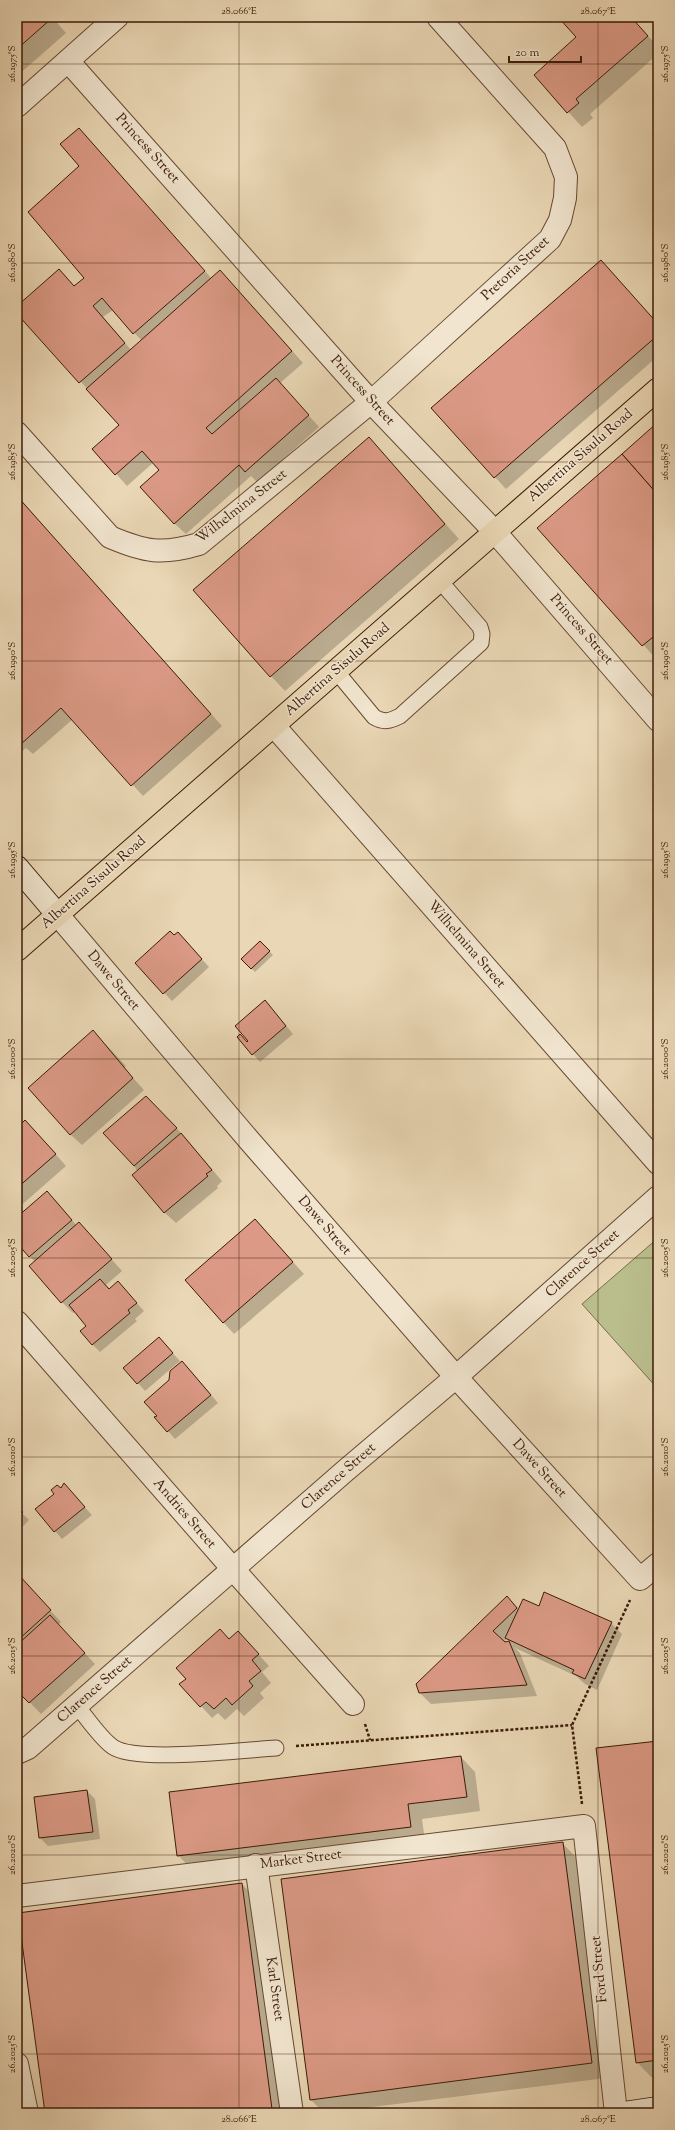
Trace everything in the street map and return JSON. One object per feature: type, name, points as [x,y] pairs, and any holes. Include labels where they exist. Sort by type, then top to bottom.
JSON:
[{"type":"main road","name":"Albertina Sisulu Road","points":[[17,950],[658,389]]},
{"type":"street","name":"Pretoria Street","points":[[371,402],[550,239],[560,220],[565,198],[566,177],[555,148],[438,17]]},
{"type":"street","points":[[17,106],[68,61],[104,21]]},
{"type":"street","name":"Princess Street","points":[[68,61],[371,402],[495,532],[658,720]]},
{"type":"street","name":"Wilhelmina Street","points":[[17,434],[110,537],[131,546],[155,551],[178,550],[199,544],[371,402]]},
{"type":"street","name":"Wilhelmina Street","points":[[274,726],[658,1163]]},
{"type":"street","name":"Dawe Street","points":[[17,867],[243,1133],[456,1377],[640,1579]]},
{"type":"street","name":"Clarence Street","points":[[17,1754],[28,1748],[77,1706],[345,1471],[456,1377],[658,1196]]},
{"type":"street","name":"Andries Street","points":[[17,1322],[353,1704]]},
{"type":"street","points":[[640,1579],[658,1564]]},
{"type":"street","name":"Market Street","points":[[17,1896],[256,1865],[584,1826]]},
{"type":"street","name":"Ford Street","points":[[584,1826],[616,2113]]},
{"type":"street","name":"Karl Street","points":[[256,1865],[292,2113]]},
{"type":"street","points":[[17,2064],[27,2113]]},
{"type":"street","points":[[624,2113],[658,2108]]},
{"type":"lane","points":[[336,671],[374,717],[382,721],[390,721],[400,716],[481,643],[482,634],[480,626],[440,581]]},
{"type":"lane","points":[[77,1706],[111,1746],[120,1752],[144,1756],[276,1748]]},
{"type":"path","points":[[584,1826],[572,1725],[640,1579]]},
{"type":"path","points":[[276,1748],[572,1725]]},
{"type":"green space","points":[[658,1238],[658,1389],[582,1304]]},
{"type":"building","points":[[17,17],[51,17],[52,18],[17,49]]},
{"type":"building","points":[[558,17],[631,17],[648,36],[576,99],[579,103],[567,113],[534,75],[576,37]]},
{"type":"building","points":[[79,128],[205,271],[133,334],[102,298],[93,306],[125,343],[79,383],[17,314],[17,306],[59,269],[74,286],[84,278],[28,212],[79,166],[60,144]]},
{"type":"building","points":[[601,260],[658,324],[658,335],[494,478],[431,408]]},
{"type":"building","points":[[220,270],[292,351],[206,428],[212,434],[276,378],[309,415],[245,472],[239,465],[174,524],[140,487],[159,470],[142,451],[115,475],[92,449],[119,425],[86,389]]},
{"type":"building","points":[[658,422],[658,495],[622,454]]},
{"type":"building","points":[[369,437],[445,524],[270,677],[193,590]]},
{"type":"building","points":[[622,454],[658,495],[658,633],[642,646],[537,528]]},
{"type":"building","points":[[17,496],[211,714],[131,786],[61,708],[21,744],[17,739]]},
{"type":"building","points":[[170,931],[174,935],[178,932],[202,959],[163,994],[135,963]]},
{"type":"building","points":[[260,941],[270,951],[251,969],[241,959]]},
{"type":"building","points":[[265,1000],[286,1026],[252,1055],[237,1037],[240,1034],[247,1042],[248,1041],[235,1026]]},
{"type":"building","points":[[93,1030],[133,1078],[70,1135],[28,1088]]},
{"type":"building","points":[[146,1096],[177,1128],[134,1166],[103,1133]]},
{"type":"building","points":[[25,1120],[56,1154],[17,1188],[17,1128]]},
{"type":"building","points":[[181,1133],[212,1170],[206,1174],[208,1176],[164,1213],[132,1175]]},
{"type":"building","points":[[47,1191],[72,1220],[29,1257],[17,1243],[17,1217]]},
{"type":"building","points":[[255,1219],[293,1262],[223,1323],[185,1280]]},
{"type":"building","points":[[79,1222],[112,1259],[61,1303],[29,1266]]},
{"type":"building","points":[[100,1279],[109,1289],[118,1281],[137,1303],[128,1310],[130,1313],[92,1345],[80,1331],[86,1326],[69,1305]]},
{"type":"building","points":[[159,1337],[173,1353],[137,1384],[123,1368]]},
{"type":"building","points":[[182,1361],[211,1395],[167,1432],[154,1417],[157,1416],[144,1402],[169,1380],[170,1371]]},
{"type":"building","points":[[64,1483],[85,1507],[54,1532],[35,1509],[54,1494],[51,1490],[57,1485],[61,1488]]},
{"type":"building","points":[[17,1507],[23,1512],[17,1518]]},
{"type":"building","points":[[17,1573],[51,1610],[17,1641]]},
{"type":"building","points":[[544,1592],[612,1622],[585,1679],[572,1673],[574,1670],[505,1638],[523,1599],[539,1606]]},
{"type":"building","points":[[507,1596],[517,1608],[493,1631],[505,1642],[509,1641],[527,1685],[419,1693],[416,1684]]},
{"type":"building","points":[[50,1615],[85,1653],[29,1703],[17,1691],[17,1645]]},
{"type":"building","points":[[220,1629],[229,1639],[238,1631],[259,1654],[252,1660],[261,1671],[249,1681],[253,1686],[232,1705],[226,1698],[214,1709],[206,1702],[200,1707],[179,1684],[186,1679],[176,1668]]},
{"type":"building","points":[[658,1741],[658,2060],[636,2063],[596,1748]]},
{"type":"building","points":[[461,1756],[467,1797],[408,1804],[411,1827],[177,1856],[169,1792]]},
{"type":"building","points":[[87,1790],[93,1832],[39,1838],[34,1797]]},
{"type":"building","points":[[563,1842],[592,2063],[310,2100],[281,1879]]},
{"type":"building","points":[[242,1883],[272,2109],[243,2113],[45,2113],[18,1913]]}]
